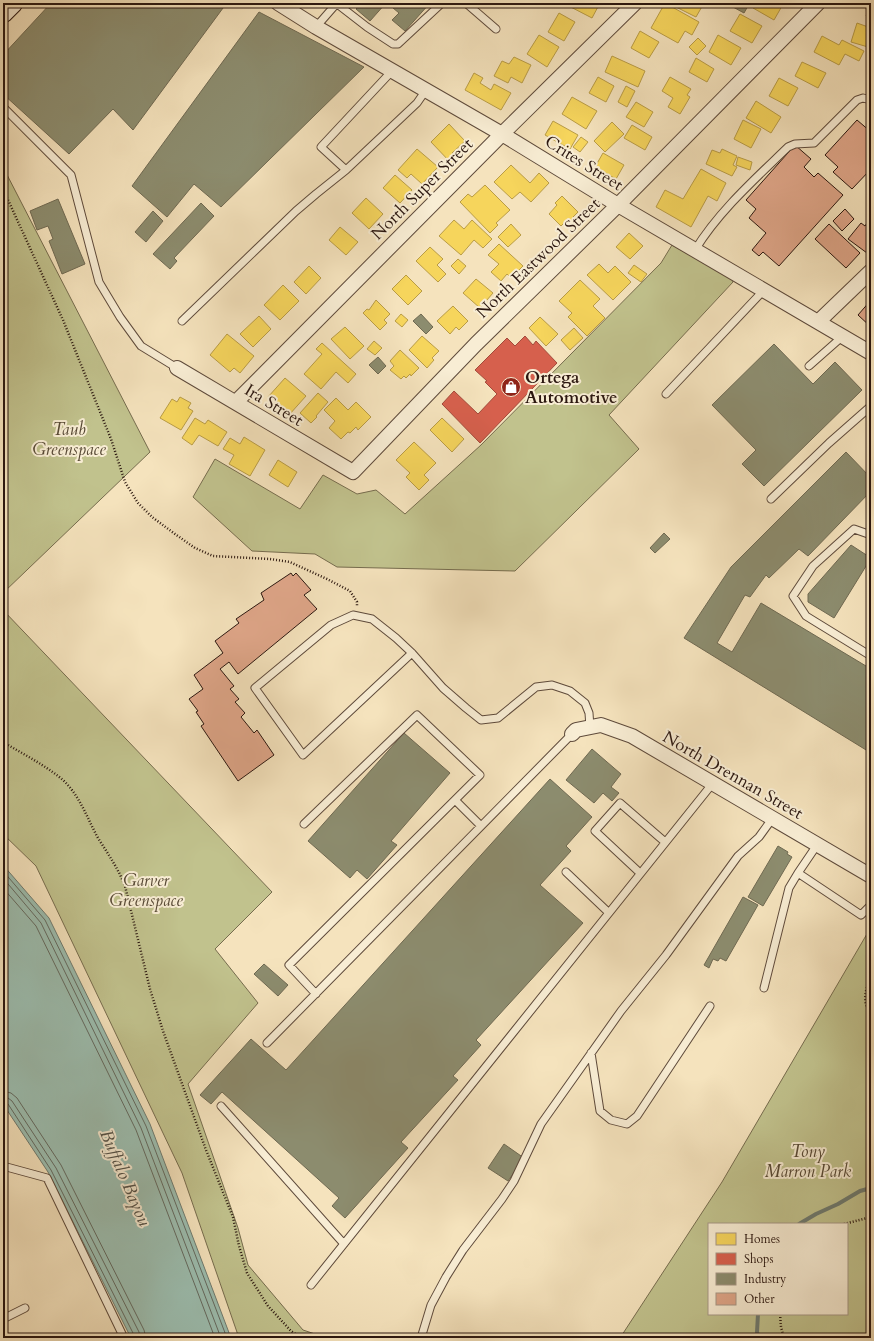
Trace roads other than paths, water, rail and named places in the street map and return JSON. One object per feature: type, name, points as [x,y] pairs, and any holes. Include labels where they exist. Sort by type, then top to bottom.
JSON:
[{"type":"main road","points":[[3,13],[13,3]]},
{"type":"street","name":"Crites Street","points":[[278,3],[502,134],[618,206],[871,353]]},
{"type":"street","name":"North Super Street","points":[[236,402],[502,134],[635,3]]},
{"type":"street","name":"North Eastwood Street","points":[[353,472],[476,344],[618,206],[818,3]]},
{"type":"street","points":[[818,322],[871,271]]},
{"type":"street","name":"Ira Street","points":[[177,368],[353,472]]},
{"type":"street","name":"North Drennan Street","points":[[572,734],[576,730],[601,726],[632,736],[871,876]]},
{"type":"lane","points":[[316,26],[336,3],[372,31],[393,44],[398,44],[442,3]]},
{"type":"lane","points":[[466,3],[496,29]]},
{"type":"lane","points":[[346,170],[322,147],[392,71]]},
{"type":"lane","points":[[182,321],[296,211],[346,170],[417,103],[426,90]]},
{"type":"lane","points":[[695,250],[704,235],[743,191],[788,147],[795,144],[814,143],[857,100],[863,98],[871,100]]},
{"type":"lane","points":[[3,107],[71,175],[98,282],[142,346],[177,368]]},
{"type":"lane","points":[[666,394],[764,290]]},
{"type":"lane","points":[[809,366],[843,336]]},
{"type":"lane","points":[[771,499],[829,442],[871,406]]},
{"type":"lane","points":[[871,535],[854,529],[814,566],[793,596],[806,616],[871,656]]},
{"type":"lane","points":[[412,653],[303,755],[255,688],[331,625],[353,615],[372,619],[412,653],[443,688],[481,720],[498,718],[536,687],[552,685],[570,691],[585,703],[589,713],[590,728]]},
{"type":"lane","points":[[304,824],[417,715],[480,775],[289,965],[316,994]]},
{"type":"lane","points":[[267,1043],[572,734]]},
{"type":"lane","points":[[311,1285],[608,912],[713,784]]},
{"type":"lane","points":[[455,800],[481,826]]},
{"type":"lane","points":[[640,873],[595,831],[620,803],[665,842]]},
{"type":"lane","points":[[421,1338],[431,1305],[446,1277],[463,1250],[502,1199],[524,1162],[541,1124],[621,1011],[666,955],[738,856],[759,837],[772,819]]},
{"type":"lane","points":[[764,988],[788,888],[817,845]]},
{"type":"lane","points":[[566,872],[608,912]]},
{"type":"lane","points":[[798,873],[861,915],[871,904]]},
{"type":"lane","points":[[591,1053],[600,1111],[611,1120],[627,1124],[637,1116],[710,1006]]},
{"type":"lane","points":[[221,1106],[344,1244]]},
{"type":"lane","points":[[3,1166],[47,1178],[124,1338]]},
{"type":"lane","points":[[3,1319],[25,1308]]},
{"type":"water","name":"Buffalo Bayou","points":[[3,865],[49,918],[150,1124],[231,1338],[131,1338],[48,1172],[3,1104]]},
{"type":"waterway","points":[[801,1223],[860,1191],[871,1188]]},
{"type":"waterway","points":[[758,1315],[757,1332],[759,1338]]},
{"type":"place","name":"Ortega Automotive","points":[[511,387]]},
{"type":"park label","name":"Taub Greenspace","points":[[69,439]]},
{"type":"park label","name":"Garver Greenspace","points":[[146,890]]},
{"type":"park label","name":"Tony Marron Park","points":[[808,1161]]}]
